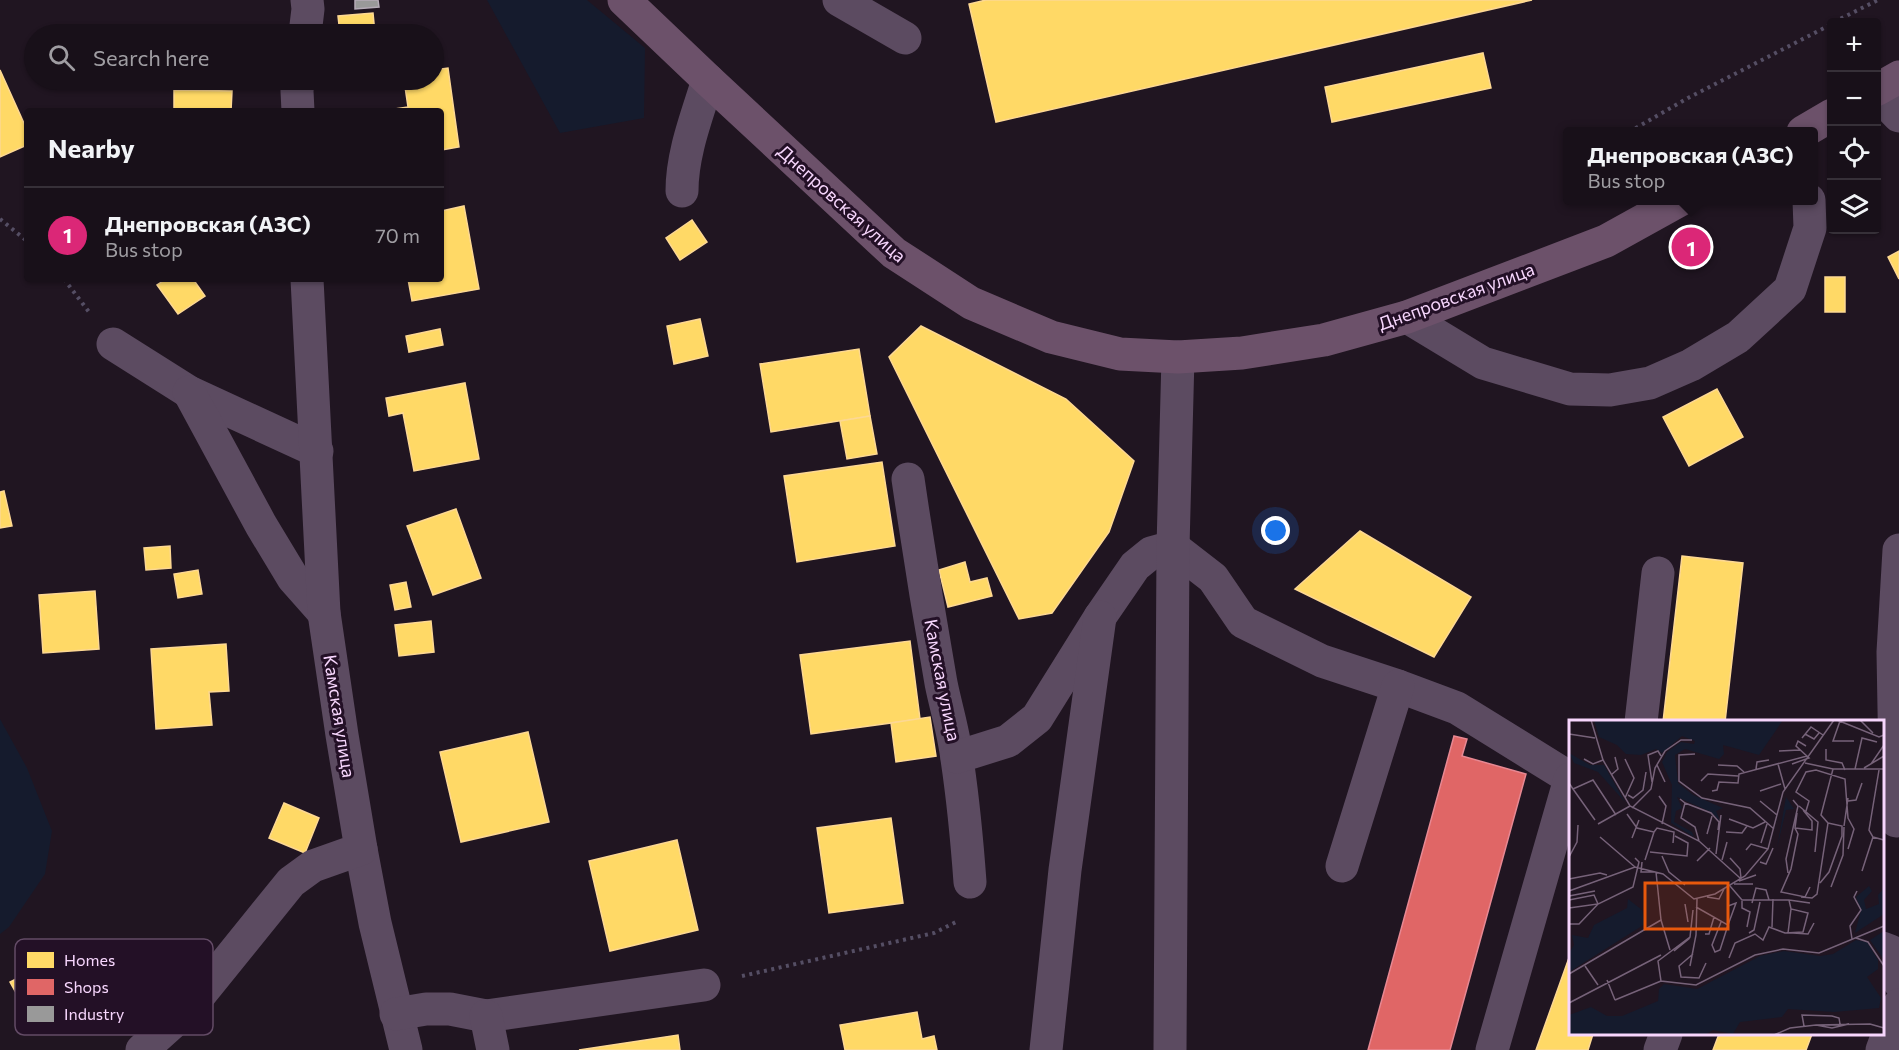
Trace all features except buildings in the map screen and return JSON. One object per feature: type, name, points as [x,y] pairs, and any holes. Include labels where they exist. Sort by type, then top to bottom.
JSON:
[{"type":"main road","name":"Днепровская улица","points":[[624,0],[894,253],[971,303],[1051,337],[1120,354],[1178,357],[1242,353],[1324,340],[1407,317],[1606,241],[1673,205]]},
{"type":"main road","points":[[1881,88],[1899,77]]},
{"type":"street","points":[[306,24],[307,0]]},
{"type":"street","points":[[838,0],[905,38]]},
{"type":"street","points":[[682,190],[688,145],[708,80]]},
{"type":"street","points":[[297,90],[298,108]]},
{"type":"street","points":[[1881,96],[1899,116]]},
{"type":"street","points":[[1407,317],[1483,363],[1570,389],[1610,390],[1650,383],[1690,365],[1738,337],[1790,289],[1810,228],[1809,205]]},
{"type":"street","name":"Камская улица","points":[[307,282],[324,613],[361,849],[375,923],[406,1050]]},
{"type":"street","points":[[114,344],[189,392],[317,452]]},
{"type":"street","points":[[1170,1050],[1173,547],[1178,357]]},
{"type":"street","points":[[189,392],[245,496],[293,578],[324,613]]},
{"type":"street","name":"Камская улица","points":[[908,479],[918,554],[957,757],[968,845],[970,882]]},
{"type":"street","points":[[957,757],[1008,741],[1037,718],[1100,617],[1136,566],[1151,553],[1173,547]]},
{"type":"street","points":[[1173,547],[1213,578],[1243,622],[1322,660],[1457,708],[1569,777]]},
{"type":"street","points":[[1896,821],[1893,652],[1899,550]]},
{"type":"street","points":[[1641,720],[1658,573]]},
{"type":"street","points":[[1046,1050],[1065,870],[1100,617]]},
{"type":"street","points":[[1342,866],[1398,686]]},
{"type":"street","points":[[1492,1050],[1569,781]]},
{"type":"street","points":[[213,979],[291,882],[313,866],[361,849]]},
{"type":"street","points":[[1890,947],[1899,982]]},
{"type":"street","points":[[396,1014],[426,1009],[450,1009],[486,1016],[704,985]]},
{"type":"street","points":[[1882,1050],[1899,1005]]},
{"type":"street","points":[[486,1016],[494,1050]]},
{"type":"street","points":[[142,1050],[159,1035]]},
{"type":"street","points":[[1660,1050],[1666,1035]]},
{"type":"path","points":[[1843,18],[1878,0]]},
{"type":"path","points":[[1638,127],[1688,98],[1827,26]]},
{"type":"path","points":[[0,219],[24,239]]},
{"type":"path","points":[[704,985],[934,933],[960,921],[970,902],[970,882]]},
{"type":"shaded area","points":[[487,0],[587,0],[645,48],[644,118],[560,133]]},
{"type":"shaded area","points":[[0,719],[27,768],[52,831],[45,874],[9,927],[0,934]]},
{"type":"place","name":"Днепровская (АЗС)","points":[[1691,247]]}]
